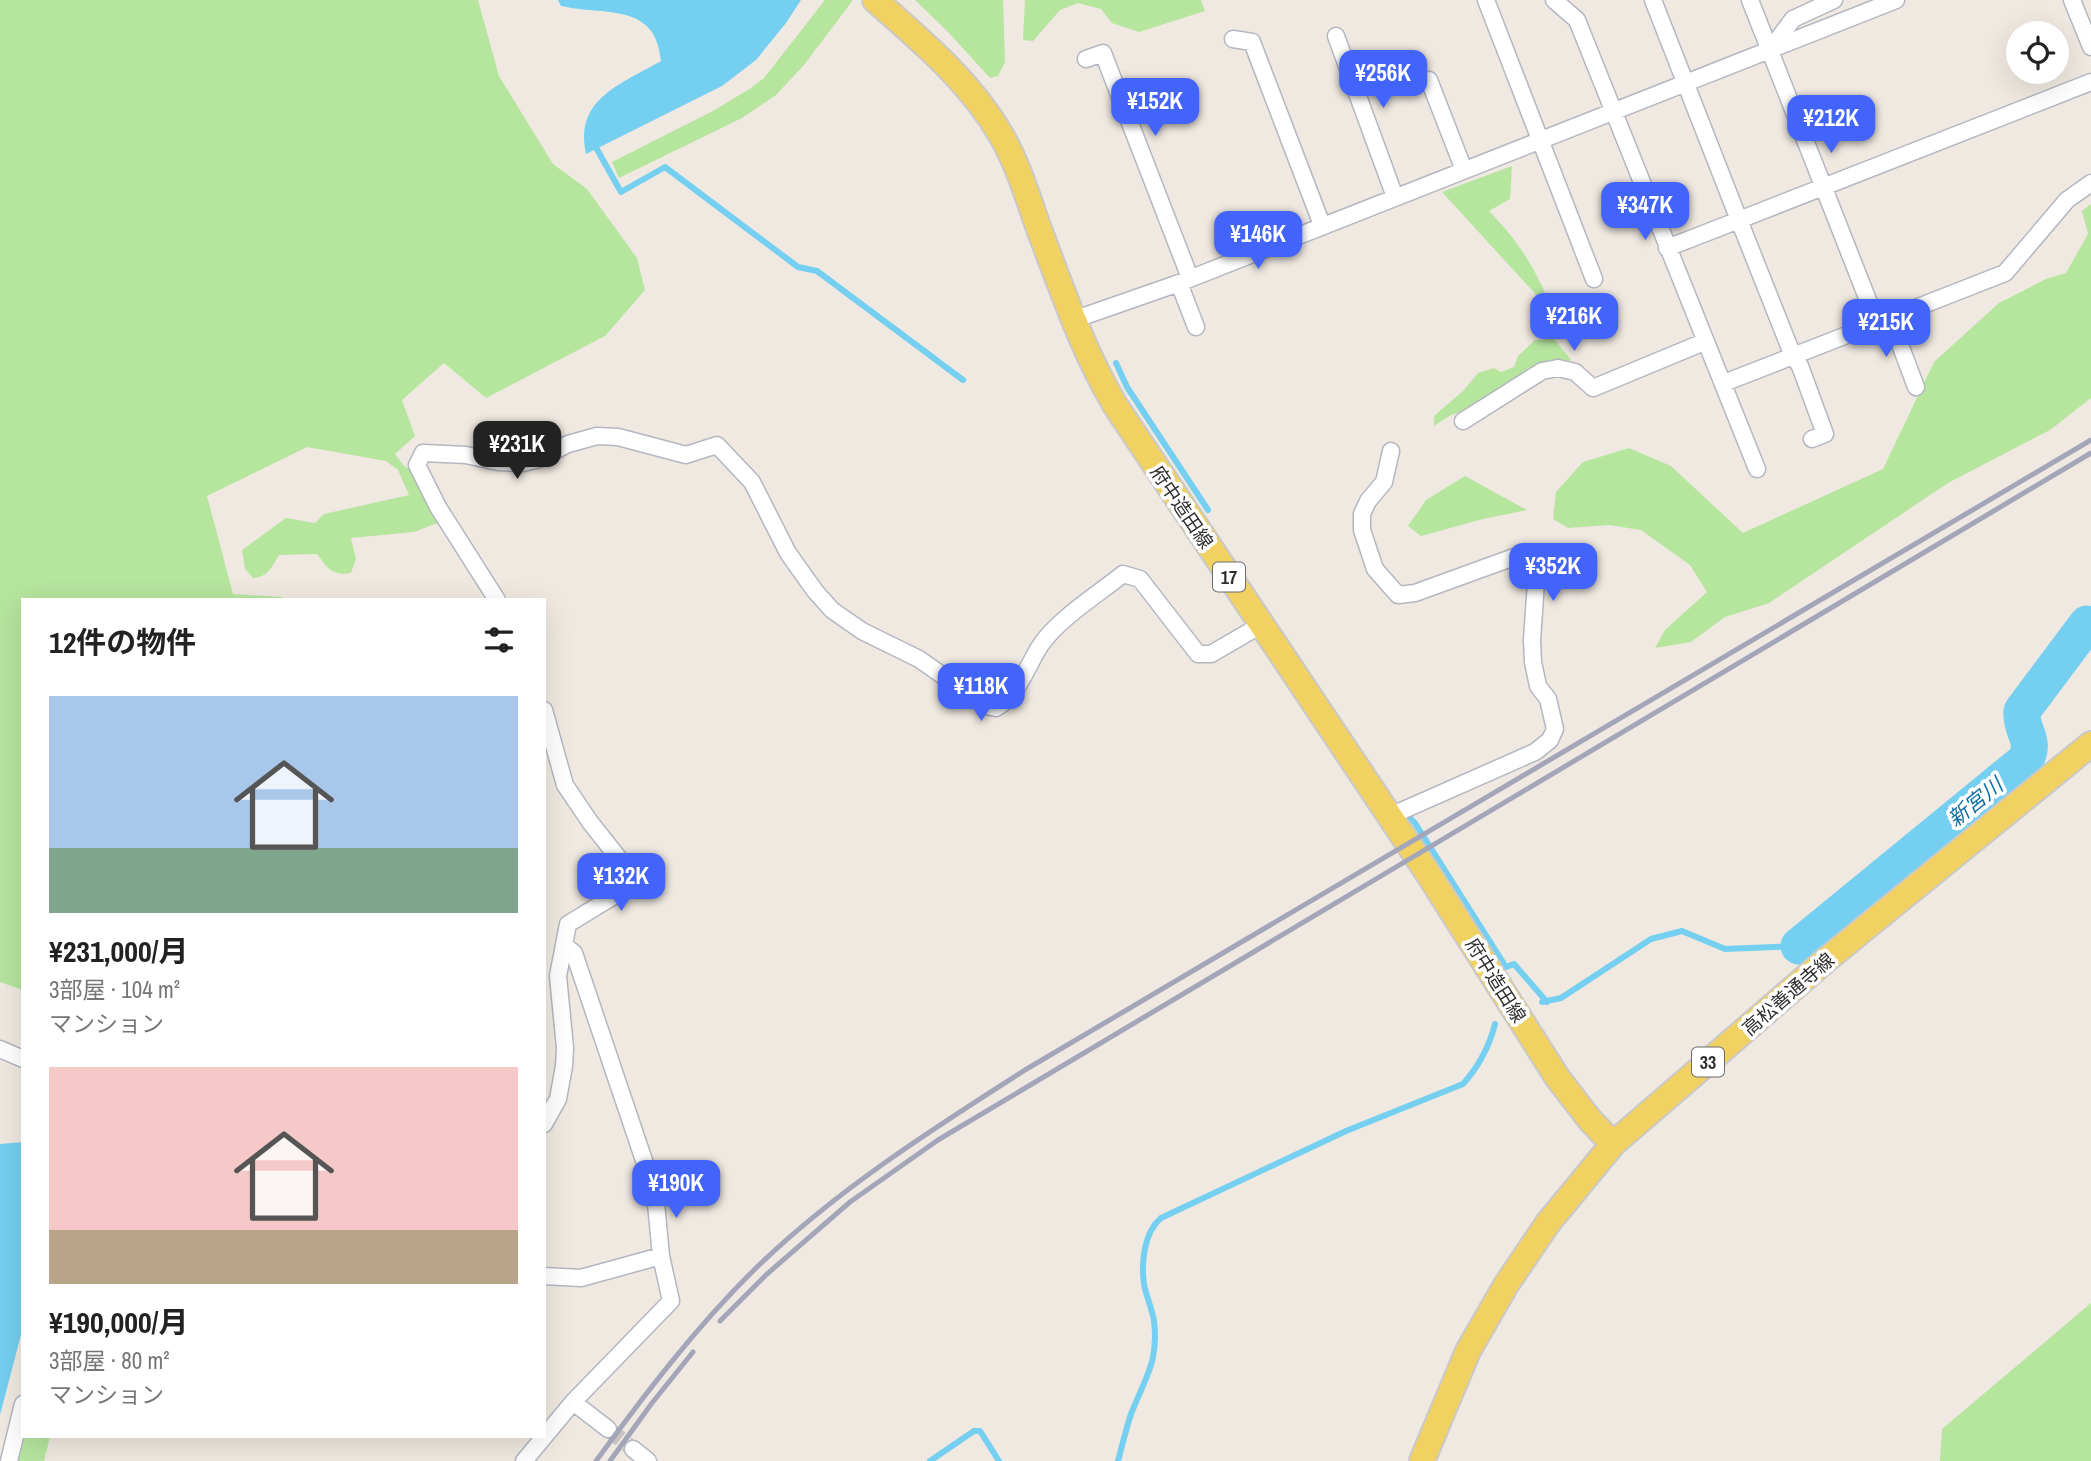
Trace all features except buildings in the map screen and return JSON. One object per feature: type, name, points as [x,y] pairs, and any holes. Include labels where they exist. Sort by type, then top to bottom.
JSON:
[{"type":"main road","name":"府中造田線","points":[[875,0],[941,60],[976,97],[1002,136],[1018,170],[1093,368],[1115,405],[1390,816],[1557,1077],[1590,1120],[1613,1144]]},
{"type":"main road","name":"高松善通寺線","points":[[1422,1461],[1468,1352],[1506,1285],[1548,1223],[1613,1144],[1826,960],[2091,744]]},
{"type":"street","points":[[1486,0],[1594,279]]},
{"type":"street","points":[[1554,0],[1577,20],[1757,469]]},
{"type":"street","points":[[1653,0],[1825,434],[1812,439]]},
{"type":"street","points":[[1751,0],[1824,187],[1916,387]]},
{"type":"street","points":[[1770,50],[1793,19],[1835,0]]},
{"type":"street","points":[[1073,320],[1184,281],[1896,0]]},
{"type":"street","points":[[2072,0],[2091,47]]},
{"type":"street","points":[[1336,36],[1395,197]]},
{"type":"street","points":[[1233,39],[1252,42],[1322,225]]},
{"type":"street","points":[[1086,59],[1103,53],[1184,281],[1196,327]]},
{"type":"street","points":[[1429,80],[1464,170]]},
{"type":"street","points":[[1667,248],[2091,82]]},
{"type":"street","points":[[1724,383],[2005,273],[2067,200],[2091,183]]},
{"type":"street","points":[[1463,421],[1542,371],[1558,368],[1575,372],[1593,388],[1704,342]]},
{"type":"street","points":[[497,598],[438,507],[417,465],[423,453],[466,455],[498,462],[523,463],[539,459],[568,444],[597,436],[618,437],[686,455],[717,445],[752,482],[788,553],[832,610],[862,631],[919,659],[986,705],[996,708],[1006,702],[1028,670],[1040,646],[1059,626],[1123,574],[1140,579],[1198,654],[1211,654],[1261,625]]},
{"type":"street","points":[[1390,816],[1535,752],[1550,740],[1555,729],[1548,699],[1538,686],[1533,662],[1537,568],[1517,556],[1415,593],[1398,595],[1375,569],[1362,530],[1362,514],[1368,501],[1384,482],[1391,450]]},
{"type":"street","points":[[546,717],[565,785],[624,865],[632,885],[568,924],[558,975],[565,1048],[564,1066],[558,1099],[546,1120]]},
{"type":"street","points":[[546,1435],[573,1402],[671,1301],[661,1256],[655,1194],[574,953],[564,945]]},
{"type":"street","points":[[0,1049],[21,1058]]},
{"type":"street","points":[[546,1276],[581,1278],[661,1256]]},
{"type":"street","points":[[573,1402],[608,1429]]},
{"type":"street","points":[[9,1461],[21,1412]]},
{"type":"street","points":[[524,1461],[543,1438]]},
{"type":"street","points":[[633,1449],[648,1461]]},
{"type":"green space","points":[[0,0],[478,0],[499,76],[553,164],[587,189],[637,258],[645,290],[605,336],[486,398],[444,363],[402,400],[415,436],[395,454],[404,466],[414,471],[440,522],[414,532],[351,538],[356,559],[351,573],[334,572],[317,554],[279,555],[269,571],[258,577],[253,578],[245,569],[242,550],[286,518],[315,523],[324,514],[409,495],[398,470],[386,461],[307,447],[207,496],[233,594],[284,598],[21,598],[21,989],[0,982]]},
{"type":"green space","points":[[825,0],[853,0],[804,65],[776,95],[742,118],[619,178],[612,162],[713,111],[764,78]]},
{"type":"green space","points":[[915,0],[1003,0],[1005,62],[998,76],[990,78]]},
{"type":"green space","points":[[1025,0],[1201,0],[1205,11],[1139,32],[1112,23],[1101,9],[1078,3],[1060,10],[1033,41],[1023,40]]},
{"type":"green space","points":[[1512,166],[1510,199],[1489,211],[1529,261],[1547,297],[1540,299],[1442,192]]},
{"type":"green space","points":[[2091,204],[2091,398],[2050,430],[1948,483],[1769,603],[1725,617],[1691,642],[1655,648],[1665,630],[1707,592],[1690,565],[1641,530],[1609,525],[1568,528],[1553,519],[1556,492],[1583,462],[1629,448],[1671,466],[1743,533],[1883,469],[1934,362],[1999,303],[2046,279],[2066,273],[2088,234],[2082,211]]},
{"type":"green space","points":[[1554,339],[1572,361],[1557,359],[1540,363],[1464,411],[1451,415],[1434,426],[1434,416],[1463,391],[1478,373],[1494,368],[1501,372],[1514,367],[1518,356],[1535,340]]},
{"type":"green space","points":[[1465,476],[1527,510],[1421,536],[1408,526],[1426,500]]},
{"type":"green space","points":[[2091,1303],[2091,1461],[1940,1461],[1942,1429]]},
{"type":"green space","points":[[23,1438],[50,1438],[44,1461],[16,1461]]},
{"type":"water","points":[[558,0],[801,0],[756,60],[722,86],[586,154],[584,135],[594,106],[617,86],[661,61],[657,42],[649,28],[638,20],[610,12],[561,6]]},
{"type":"water","points":[[21,1142],[21,1335],[0,1415],[0,1144]]},
{"type":"waterway","points":[[594,144],[621,192],[665,167],[798,267],[817,271],[963,380]]},
{"type":"waterway","points":[[1116,363],[1127,387],[1208,510]]},
{"type":"waterway","name":"新宮川","points":[[1799,946],[2025,761],[2029,741],[2023,725],[2022,711],[2087,624],[2091,625]]},
{"type":"waterway","points":[[1405,813],[1415,823],[1506,967],[1514,964],[1547,1002]]},
{"type":"waterway","points":[[1542,1002],[1561,998],[1651,939],[1682,931],[1725,949],[1799,946]]},
{"type":"waterway","points":[[1118,1461],[1131,1414],[1153,1359],[1154,1321],[1144,1284],[1143,1267],[1147,1239],[1155,1224],[1161,1218],[1346,1131],[1463,1084],[1483,1056],[1495,1024]]},
{"type":"waterway","points":[[930,1461],[974,1431],[980,1431],[999,1461]]},
{"type":"tunnel","points":[[608,1429],[633,1449]]},
{"type":"railway","points":[[596,1461],[672,1362],[712,1314],[755,1269],[818,1213],[919,1139],[1025,1070],[2091,440]]},
{"type":"railway","points":[[720,1321],[767,1274],[850,1202],[938,1140],[2091,453]]},
{"type":"railway","points":[[610,1461],[693,1352]]}]
